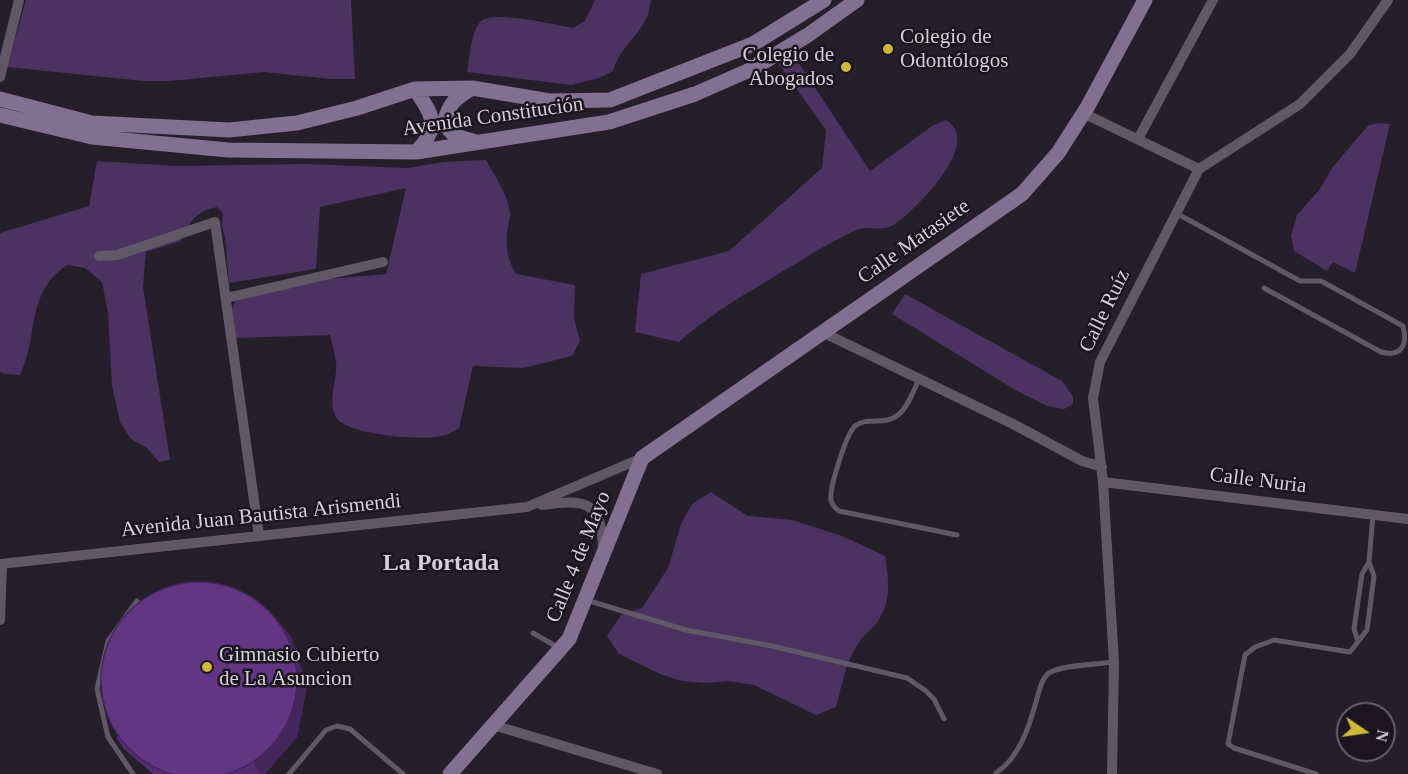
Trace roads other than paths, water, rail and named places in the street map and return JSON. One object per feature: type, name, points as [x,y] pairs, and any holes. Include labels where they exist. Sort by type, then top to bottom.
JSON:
[{"type":"street","points":[[0,77],[19,0]]},
{"type":"street","name":"Avenida Constitución","points":[[0,99],[92,123],[229,130],[297,123],[357,108],[415,89],[472,88],[550,101],[610,100],[753,45],[824,0]]},
{"type":"street","name":"Avenida Constitución","points":[[0,115],[92,137],[228,150],[416,152],[609,122],[694,94],[752,69],[808,35],[857,0]]},
{"type":"street","name":"Calle Matasiete","points":[[642,458],[1022,194],[1058,153],[1083,113],[1145,0]]},
{"type":"street","points":[[1138,139],[1213,0]]},
{"type":"street","name":"Calle Ruíz","points":[[1112,774],[1114,662],[1102,467],[1093,398],[1100,362],[1199,169],[1300,104],[1350,54],[1388,0]]},
{"type":"street","points":[[472,88],[454,99],[447,111],[444,124],[454,136],[478,143]]},
{"type":"street","points":[[415,89],[431,113],[432,124],[428,139],[416,152]]},
{"type":"street","points":[[1083,113],[1199,169]]},
{"type":"street","points":[[99,256],[117,255],[215,222],[259,536]]},
{"type":"street","points":[[226,298],[383,262]]},
{"type":"street","points":[[822,332],[1015,425],[1082,461],[1102,467]]},
{"type":"street","name":"Avenida Juan Bautista Arismendi","points":[[527,507],[642,458]]},
{"type":"street","name":"Calle 4 de Mayo","points":[[450,774],[569,639],[642,458]]},
{"type":"street","name":"Calle Nuria","points":[[1103,482],[1408,519]]},
{"type":"street","name":"Avenida Juan Bautista Arismendi","points":[[1,564],[568,502],[582,503],[593,510],[599,518],[603,556]]},
{"type":"street","points":[[0,620],[1,564]]},
{"type":"street","points":[[493,725],[657,774]]},
{"type":"lane","points":[[1176,213],[1300,281],[1321,281],[1403,326],[1408,335],[1406,343],[1401,351],[1392,355],[1381,352],[1264,288]]},
{"type":"lane","points":[[920,379],[897,416],[887,420],[868,420],[851,430],[831,493],[832,503],[839,511],[957,535]]},
{"type":"lane","points":[[1316,774],[1234,748],[1228,744],[1245,655],[1256,647],[1274,640],[1350,652],[1367,630],[1374,576],[1369,562],[1373,515]]},
{"type":"lane","points":[[1358,640],[1354,629],[1362,574],[1369,562]]},
{"type":"lane","points":[[585,600],[686,630],[772,646],[907,678],[926,691],[940,709],[944,719]]},
{"type":"lane","points":[[133,774],[108,737],[98,689],[108,641],[137,601]]},
{"type":"lane","points":[[533,633],[561,648]]},
{"type":"lane","points":[[996,774],[1010,763],[1017,750],[1036,704],[1041,684],[1048,673],[1059,669],[1114,662]]},
{"type":"lane","points":[[289,774],[326,730],[337,726],[350,729],[403,774]]},
{"type":"place","name":"Colegio de Odontólogos","points":[[888,49]]},
{"type":"place","name":"Colegio de Abogados","points":[[846,67]]},
{"type":"place","name":"Gimnasio Cubierto de La Asuncion","points":[[207,667]]},
{"type":"district","name":"La Portada","points":[[441,564]]}]
